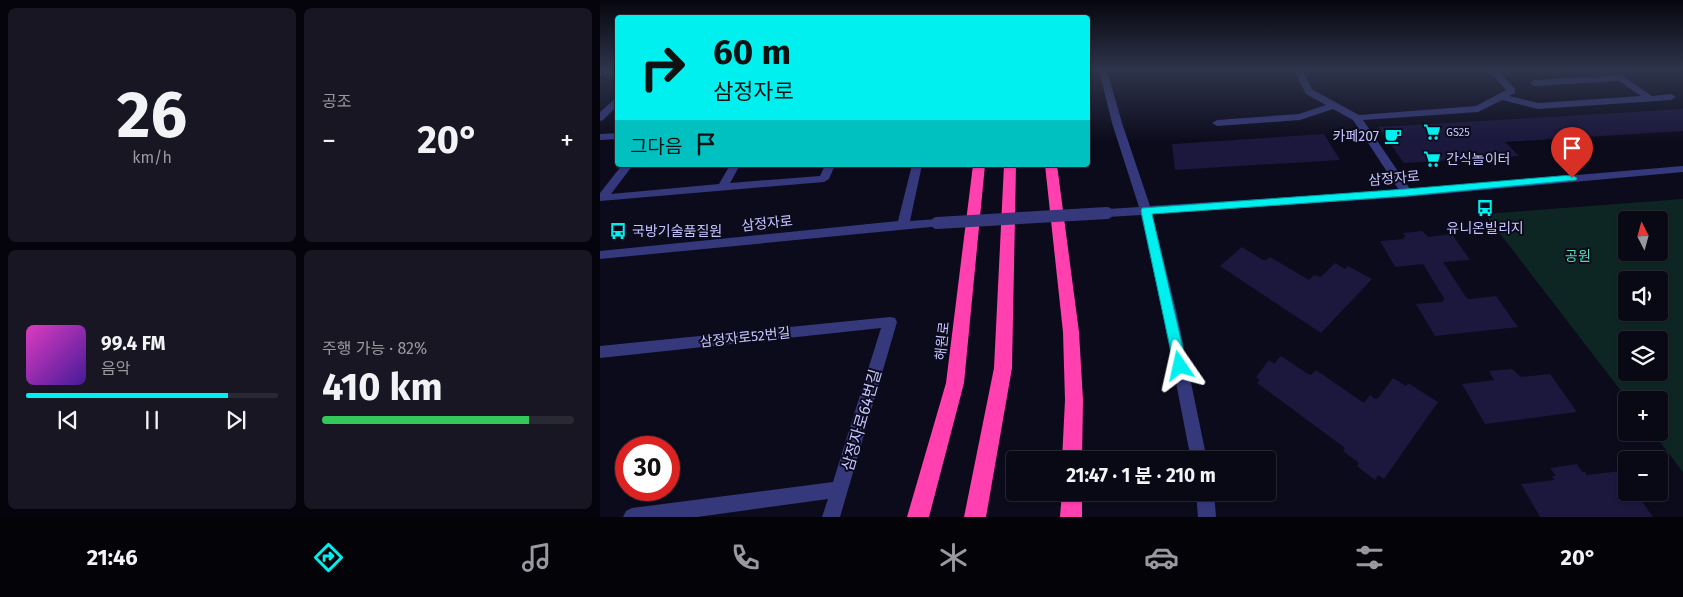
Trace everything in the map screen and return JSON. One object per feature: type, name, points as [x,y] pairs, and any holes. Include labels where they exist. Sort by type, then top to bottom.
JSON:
[{"type":"highway","name":"해원로","points":[[918,517],[955,383],[979,167]]},
{"type":"highway","points":[[975,517],[1003,368],[1010,167]]},
{"type":"highway","points":[[1051,167],[1071,332],[1074,400],[1072,451]]},
{"type":"highway","points":[[1071,517],[1072,501]]},
{"type":"street","points":[[1109,94],[1116,123],[1146,211],[1169,310],[1197,451]]},
{"type":"street","points":[[1313,94],[1357,118],[1406,193]]},
{"type":"street","points":[[1357,118],[1478,109],[1506,94]]},
{"type":"street","points":[[1644,94],[1649,98]]},
{"type":"street","points":[[1500,97],[1538,106],[1671,97]]},
{"type":"street","points":[[600,118],[615,102]]},
{"type":"street","points":[[1217,123],[1300,117],[1334,106]]},
{"type":"street","points":[[600,137],[615,136]]},
{"type":"street","points":[[626,167],[602,198],[824,179],[829,167]]},
{"type":"street","points":[[723,187],[734,167]]},
{"type":"street","points":[[903,224],[916,167]]},
{"type":"street","name":"삼정자로","points":[[600,255],[903,224],[1146,211],[1406,193],[1683,169]]},
{"type":"street","name":"삼정자로52번길","points":[[600,352],[890,322]]},
{"type":"street","name":"삼정자로64번길","points":[[831,517],[890,322]]},
{"type":"street","points":[[632,517],[841,489]]},
{"type":"street","points":[[1206,501],[1207,517]]},
{"type":"green space","name":"공원","points":[[1683,199],[1683,472],[1659,441],[1668,441],[1668,391],[1621,391],[1485,214]]},
{"type":"building","points":[[1683,109],[1683,131],[1505,142],[1519,156],[1404,163],[1378,127]]},
{"type":"building","points":[[1324,134],[1340,160],[1175,170],[1172,144]]},
{"type":"building","points":[[1422,231],[1428,237],[1452,234],[1470,260],[1443,262],[1466,297],[1469,299],[1496,296],[1518,327],[1435,336],[1416,304],[1443,302],[1442,300],[1445,300],[1423,264],[1395,267],[1380,241],[1404,239],[1403,237],[1406,237],[1403,233]]},
{"type":"building","points":[[1242,247],[1263,260],[1270,257],[1309,280],[1314,275],[1321,277],[1335,263],[1345,269],[1348,266],[1372,279],[1321,333],[1220,266]]},
{"type":"building","points":[[1281,356],[1308,374],[1311,375],[1316,370],[1364,403],[1370,395],[1375,399],[1378,398],[1393,378],[1406,386],[1408,383],[1438,402],[1384,479],[1378,475],[1375,480],[1357,466],[1359,463],[1343,451],[1345,448],[1257,383],[1260,380],[1256,377],[1269,360],[1274,364]]},
{"type":"building","points":[[1512,369],[1521,377],[1550,374],[1577,412],[1485,424],[1462,384],[1494,380],[1489,371]]},
{"type":"building","points":[[1577,464],[1582,472],[1585,472],[1587,475],[1618,471],[1618,501],[1641,501],[1653,517],[1540,517],[1521,484],[1554,480],[1552,476],[1556,476],[1550,468]]},
{"type":"place","name":"GS25","points":[[1432,132]]},
{"type":"place","name":"카페207","points":[[1393,136]]},
{"type":"place","name":"간식놀이터","points":[[1432,159]]},
{"type":"place","name":"유니온빌리지","points":[[1485,208]]},
{"type":"place","name":"국방기술품질원","points":[[618,231]]},
{"type":"route","points":[[1180,366],[1146,211],[1406,193],[1444,188],[1572,178]]}]
